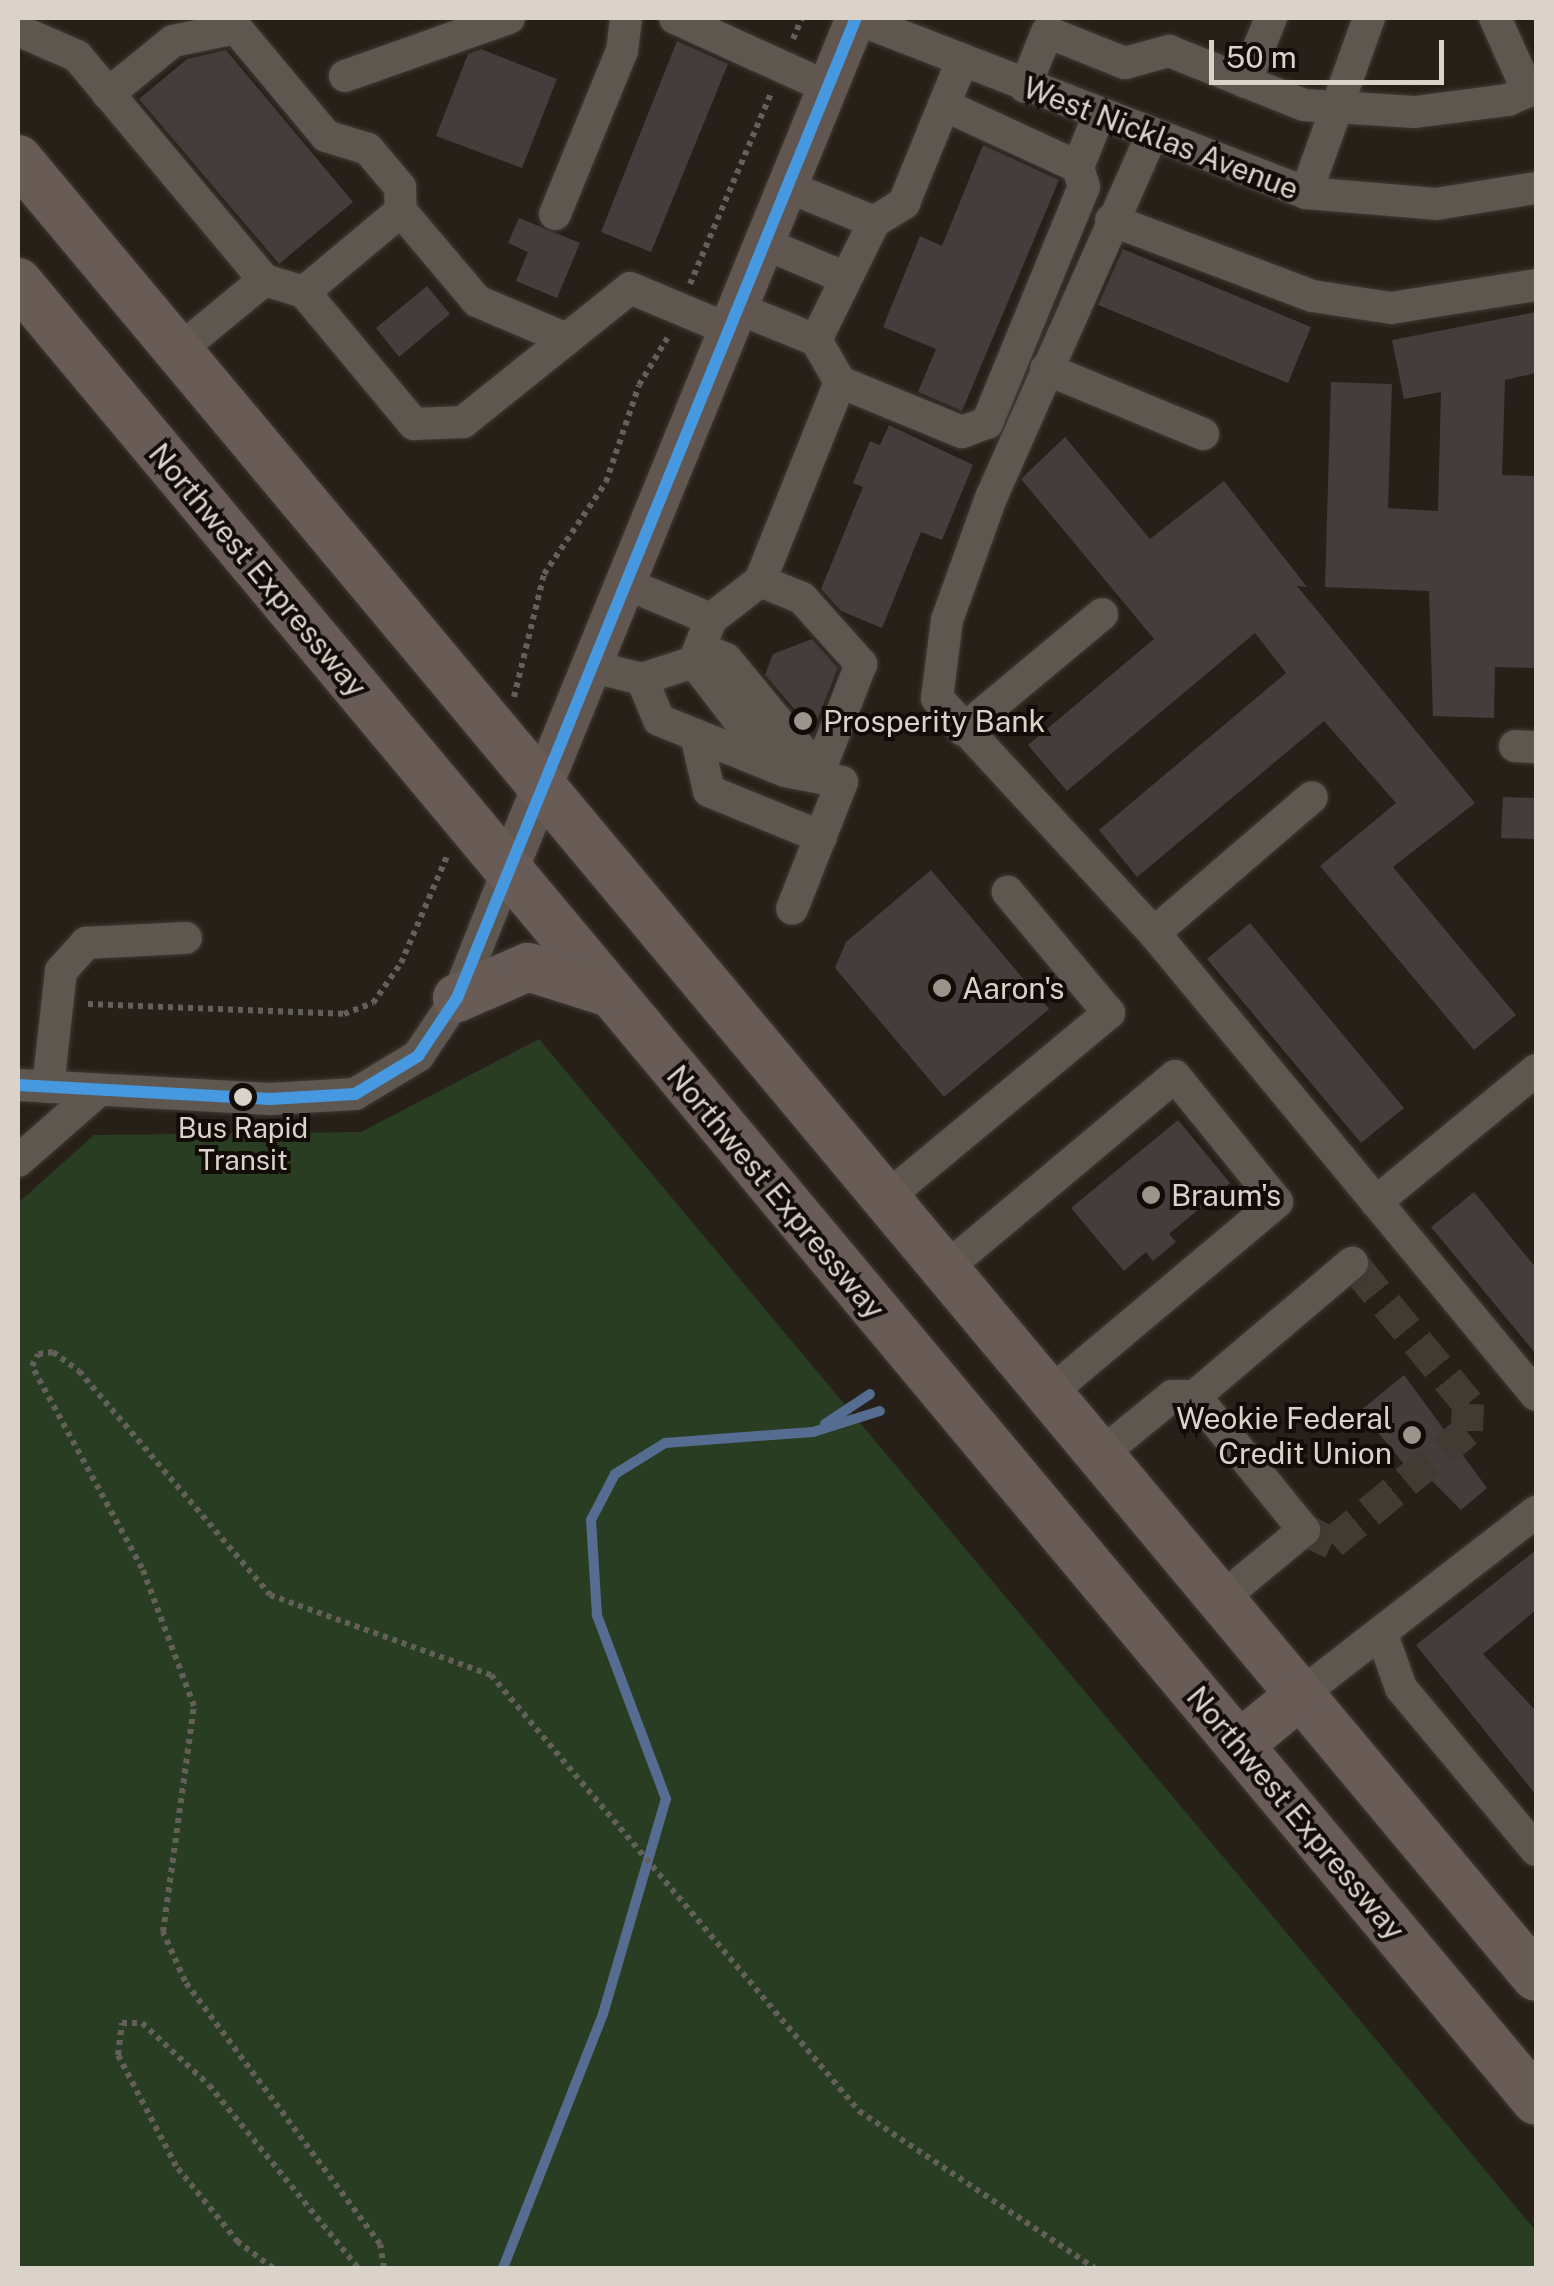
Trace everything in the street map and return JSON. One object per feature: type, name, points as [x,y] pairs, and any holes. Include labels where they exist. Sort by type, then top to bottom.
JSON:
[{"type":"highway","points":[[18,159],[1536,1977]]},
{"type":"highway","name":"Northwest Expressway","points":[[18,282],[1536,2101]]},
{"type":"highway","points":[[457,998],[528,967],[610,994]]},
{"type":"highway","points":[[1239,1745],[1300,1695]]},
{"type":"main road","points":[[508,870],[856,18]]},
{"type":"street","points":[[345,76],[509,18]]},
{"type":"street","points":[[555,214],[622,51],[626,18]]},
{"type":"street","points":[[675,18],[827,88]]},
{"type":"street","name":"West Nicklas Avenue","points":[[856,18],[1150,139],[1306,194],[1436,204],[1536,188]]},
{"type":"street","points":[[1245,82],[1271,18]]},
{"type":"street","points":[[1306,194],[1332,108],[1369,18]]},
{"type":"street","points":[[1024,88],[1047,32],[1125,63],[1169,51],[1245,82],[1332,108],[1415,112],[1528,91],[1495,18]]},
{"type":"street","points":[[108,94],[173,40],[236,28],[326,136],[368,149],[400,187],[401,211],[476,302],[566,339]]},
{"type":"street","points":[[22,32],[77,56],[264,280],[304,292],[414,424],[462,422],[630,288],[816,340],[840,382],[962,432],[988,423],[1084,188],[1078,167],[1098,117]]},
{"type":"street","points":[[816,340],[874,222],[904,203],[962,62]]},
{"type":"street","points":[[944,106],[1078,167]]},
{"type":"street","points":[[1150,139],[1046,370],[946,620],[937,698],[1154,933],[1536,1395]]},
{"type":"street","points":[[786,186],[874,222]]},
{"type":"street","points":[[304,292],[401,211]]},
{"type":"street","points":[[1117,212],[1312,296],[1392,308],[1536,285]]},
{"type":"street","points":[[763,244],[846,278]]},
{"type":"street","points":[[178,351],[264,280]]},
{"type":"street","points":[[1046,370],[1203,434]]},
{"type":"street","points":[[590,666],[642,679],[702,643],[760,582],[840,382]]},
{"type":"street","points":[[624,582],[702,643],[738,719],[788,739],[819,772]]},
{"type":"street","points":[[760,582],[802,598],[860,664],[819,772]]},
{"type":"street","points":[[963,730],[1102,614]]},
{"type":"street","points":[[642,679],[659,720],[784,771],[819,772],[842,782],[792,910]]},
{"type":"street","points":[[696,735],[709,791],[821,836]]},
{"type":"street","points":[[1154,933],[1312,797]]},
{"type":"street","points":[[186,938],[86,942],[61,970],[33,1086],[355,1094],[418,1056],[457,998],[508,870]]},
{"type":"street","points":[[886,1198],[1109,1013],[1008,892]]},
{"type":"street","points":[[1376,1202],[1536,1070]]},
{"type":"street","points":[[945,1268],[1174,1076],[1278,1202],[1049,1393]]},
{"type":"street","points":[[18,1162],[100,1090]]},
{"type":"street","points":[[1100,1455],[1172,1396],[1195,1396],[1352,1264]]},
{"type":"street","points":[[1195,1396],[1304,1530],[1220,1600]]},
{"type":"street","points":[[1300,1695],[1383,1637],[1536,1512]]},
{"type":"street","points":[[1383,1637],[1401,1688],[1536,1850]]},
{"type":"path","points":[[790,46],[802,18]]},
{"type":"path","points":[[694,276],[774,87]]},
{"type":"path","points":[[525,656],[544,574],[606,482],[639,385],[668,337]]},
{"type":"path","points":[[109,1005],[344,1014],[372,1002],[439,875]]},
{"type":"path","points":[[384,2268],[380,2244],[185,1981],[163,1932],[194,1706],[142,1568],[32,1366],[38,1354],[53,1352],[79,1371],[270,1595],[491,1675],[860,2111],[1094,2268]]},
{"type":"path","points":[[273,2268],[238,2242],[176,2166],[118,2055],[122,2022],[142,2023],[209,2085],[358,2268]]},
{"type":"green space","points":[[539,1039],[1536,2231],[1536,2268],[18,2268],[18,1203],[94,1135],[361,1132]]},
{"type":"building","points":[[677,41],[728,64],[651,252],[601,232]]},
{"type":"building","points":[[481,49],[557,79],[522,168],[436,136],[468,54]]},
{"type":"building","points":[[226,50],[353,202],[279,264],[139,99],[187,59]]},
{"type":"building","points":[[983,145],[1059,180],[962,411],[918,392],[936,349],[883,327],[920,236],[942,246]]},
{"type":"building","points":[[519,218],[580,243],[557,298],[516,281],[528,252],[508,243]]},
{"type":"building","points":[[1123,249],[1311,327],[1288,383],[1098,305]]},
{"type":"building","points":[[427,286],[450,314],[399,357],[376,328]]},
{"type":"building","points":[[1536,312],[1536,373],[1505,380],[1502,475],[1536,476],[1536,668],[1495,667],[1494,718],[1433,716],[1429,591],[1325,587],[1331,382],[1392,384],[1388,508],[1438,511],[1441,392],[1404,399],[1392,340]]},
{"type":"building","points":[[889,425],[973,465],[942,540],[921,532],[882,628],[841,611],[821,589],[863,487],[853,483],[870,441],[880,445]]},
{"type":"building","points":[[1065,437],[1150,539],[1224,481],[1307,587],[1297,586],[1475,803],[1393,867],[1516,1015],[1474,1050],[1320,866],[1396,803],[1324,721],[1137,877],[1099,830],[1286,673],[1255,633],[1067,791],[1028,745],[1154,639],[1021,479]]},
{"type":"building","points":[[812,639],[838,668],[813,731],[765,675],[773,654]]},
{"type":"building","points":[[1503,797],[1536,798],[1536,839],[1501,838]]},
{"type":"building","name":"Aaron's","points":[[931,870],[1049,1009],[944,1097],[835,968],[846,942]]},
{"type":"building","points":[[1250,923],[1404,1108],[1361,1143],[1207,959]]},
{"type":"building","name":"Braum's","points":[[1178,1120],[1230,1183],[1169,1234],[1176,1242],[1164,1252],[1153,1261],[1146,1252],[1124,1271],[1071,1208]]},
{"type":"building","points":[[1474,1192],[1536,1268],[1536,1354],[1431,1227]]},
{"type":"building","name":"Weokie Federal Credit Union","points":[[1404,1375],[1487,1488],[1461,1510],[1410,1459],[1404,1464],[1360,1411]]},
{"type":"building","points":[[1536,1550],[1536,1610],[1483,1654],[1536,1711],[1536,1795],[1416,1645]]},
{"type":"waterway","points":[[825,1424],[870,1394]]},
{"type":"waterway","points":[[503,2268],[603,2014],[666,1799],[597,1615],[591,1520],[615,1474],[665,1443],[813,1432],[880,1411]]},
{"type":"tunnel","points":[[1304,1530],[1332,1543],[1467,1431],[1468,1404],[1352,1263]]},
{"type":"transit line","points":[[18,1085],[270,1099],[355,1094],[418,1056],[457,998],[856,18]]},
{"type":"place","name":"Prosperity Bank","points":[[803,721]]},
{"type":"place","name":"Aaron's","points":[[942,988]]},
{"type":"place","name":"Bus Rapid Transit","points":[[243,1097]]},
{"type":"place","name":"Braum's","points":[[1151,1195]]},
{"type":"place","name":"Weokie Federal Credit Union","points":[[1412,1435]]}]
